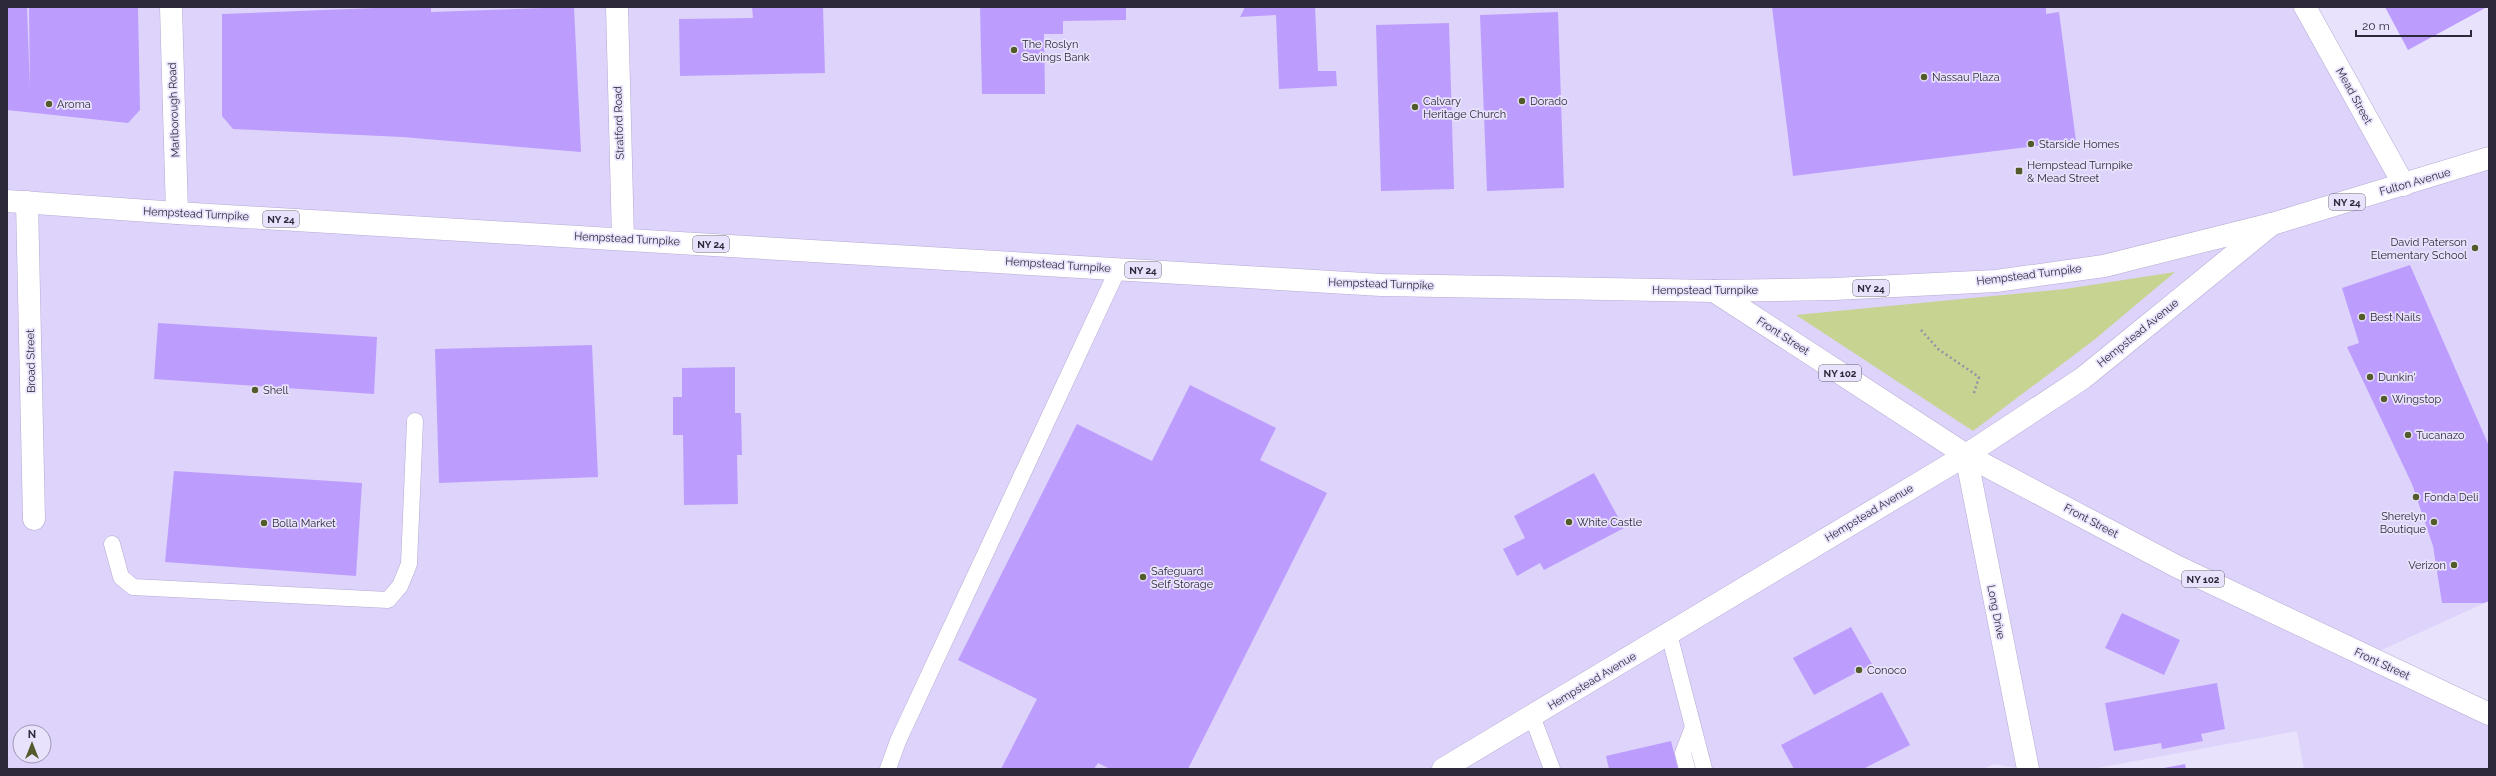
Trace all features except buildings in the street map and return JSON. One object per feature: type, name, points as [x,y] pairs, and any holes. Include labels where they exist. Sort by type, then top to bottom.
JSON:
[{"type":"main road","name":"Marlborough Road","points":[[171,7],[177,213]]},
{"type":"main road","name":"Stratford Road","points":[[617,7],[623,239]]},
{"type":"main road","name":"Mead Street","points":[[2305,7],[2404,185]]},
{"type":"main road","name":"Fulton Avenue","points":[[2272,224],[2489,158]]},
{"type":"main road","name":"Hempstead Turnpike","points":[[17,201],[177,213],[1381,285],[1714,291],[1873,288],[1996,281],[2104,266],[2272,224]]},
{"type":"main road","name":"Broad Street","points":[[17,201],[34,519]]},
{"type":"main road","name":"Hempstead Avenue","points":[[1454,766],[1532,716],[1966,455],[2083,378],[2272,224]]},
{"type":"main road","name":"Front Street","points":[[1714,291],[1966,455],[2176,566],[2489,714]]},
{"type":"main road","name":"Long Drive","points":[[1966,455],[2028,769]]},
{"type":"lane","points":[[888,769],[898,741],[1118,269]]},
{"type":"lane","points":[[112,544],[122,578],[133,587],[388,600],[400,586],[409,564],[415,420]]},
{"type":"lane","points":[[1669,634],[1704,769]]},
{"type":"lane","points":[[1532,716],[1552,769]]},
{"type":"lane","points":[[1687,769],[1683,753],[1693,727]]},
{"type":"path","points":[[1921,330],[1938,349],[1979,377],[1973,396]]},
{"type":"shaded area","points":[[7,7],[2310,7],[2407,186],[2489,160],[2489,601],[2373,654],[2489,712],[2489,769],[2304,769],[2297,731],[2092,769],[2022,769],[1994,764],[1983,769],[7,769]]},
{"type":"green space","points":[[2175,272],[2094,340],[1973,431],[1796,315],[2065,289]]},
{"type":"place","name":"The Roslyn Savings Bank","points":[[1014,50]]},
{"type":"place","name":"Nassau Plaza","points":[[1924,77]]},
{"type":"place","name":"Dorado","points":[[1522,101]]},
{"type":"place","name":"Aroma","points":[[49,104]]},
{"type":"place","name":"Calvary Heritage Church","points":[[1415,107]]},
{"type":"place","name":"Starside Homes","points":[[2031,144]]},
{"type":"place","name":"Hempstead Turnpike & Mead Street","points":[[2019,171]]},
{"type":"place","name":"David Paterson Elementary School","points":[[2475,248]]},
{"type":"place","name":"Best Nails","points":[[2362,317]]},
{"type":"place","name":"Dunkin'","points":[[2370,377]]},
{"type":"place","name":"Shell","points":[[255,390]]},
{"type":"place","name":"Wingstop","points":[[2384,399]]},
{"type":"place","name":"Tucanazo","points":[[2408,435]]},
{"type":"place","name":"Fonda Deli","points":[[2416,497]]},
{"type":"place","name":"White Castle","points":[[1569,522]]},
{"type":"place","name":"Sherelyn Boutique","points":[[2434,522]]},
{"type":"place","name":"Bolla Market","points":[[264,523]]},
{"type":"place","name":"Verizon","points":[[2454,565]]},
{"type":"place","name":"Safeguard Self Storage","points":[[1143,577]]},
{"type":"place","name":"Conoco","points":[[1859,670]]}]
